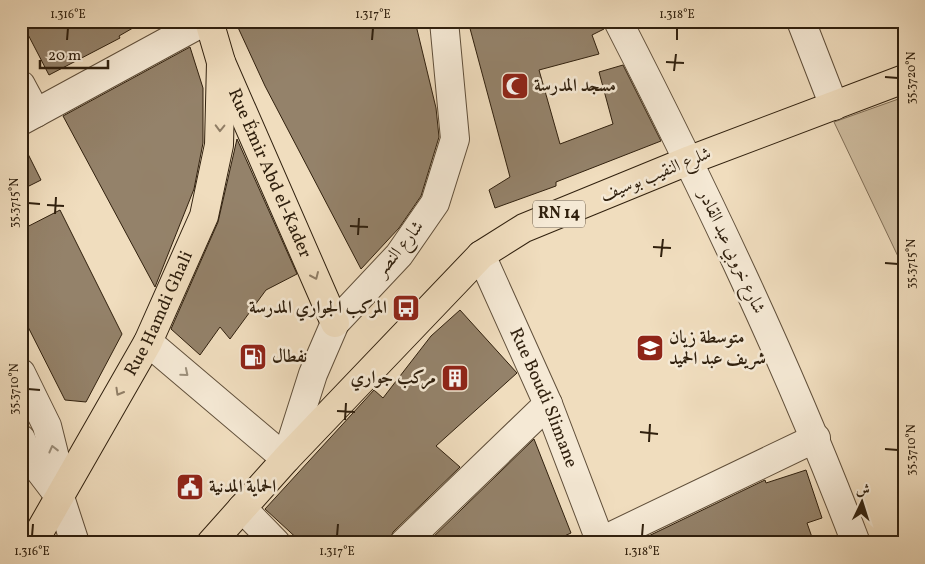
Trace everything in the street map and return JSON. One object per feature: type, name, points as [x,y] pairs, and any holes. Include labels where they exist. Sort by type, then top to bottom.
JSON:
[{"type":"main road","name":"Rue Émir Abd el-Kader","points":[[209,21],[221,62],[335,323]]},
{"type":"main road","name":"Rue Hamdi Ghali","points":[[33,543],[148,342],[204,216],[220,145],[221,62]]},
{"type":"main road","name":"شلرع النقيب بوسيف","points":[[286,459],[482,255],[524,228],[690,160],[904,79]]},
{"type":"main road","name":"RN 14","points":[[212,543],[286,459]]},
{"type":"street","points":[[21,85],[29,117],[205,21]]},
{"type":"street","name":"شارع النصر","points":[[286,459],[314,374],[335,323],[399,255],[435,203],[456,139],[444,21]]},
{"type":"street","name":"شارع خروبي عبد القادر","points":[[618,21],[690,160],[816,438],[856,543]]},
{"type":"street","points":[[801,21],[834,106]]},
{"type":"street","name":"Rue Boudi Slimane","points":[[482,255],[548,404],[599,542]]},
{"type":"street","points":[[148,342],[286,459]]},
{"type":"street","points":[[21,373],[48,426],[55,458],[60,497],[75,543]]},
{"type":"street","points":[[404,543],[548,404]]},
{"type":"street","points":[[599,542],[816,438]]},
{"type":"street","points":[[21,439],[30,458],[60,497]]},
{"type":"street","points":[[242,508],[276,543]]},
{"type":"shaded area","points":[[904,97],[904,269],[834,122]]},
{"type":"building","points":[[21,21],[145,21],[119,36],[120,38],[49,75]]},
{"type":"building","points":[[235,21],[415,21],[436,108],[439,137],[421,196],[399,228],[361,269],[265,86]]},
{"type":"building","points":[[468,21],[603,21],[604,29],[592,35],[599,54],[539,70],[560,144],[613,124],[599,72],[623,65],[661,141],[556,182],[556,186],[495,208],[489,190],[510,177]]},
{"type":"building","points":[[190,47],[203,88],[203,143],[194,189],[155,287],[63,116]]},
{"type":"building","points":[[237,139],[297,274],[266,290],[230,339],[220,327],[200,355],[171,329],[218,222]]},
{"type":"building","points":[[21,140],[41,180],[21,190]]},
{"type":"building","points":[[60,210],[122,334],[86,402],[65,400],[21,313],[21,230]]},
{"type":"building","points":[[460,310],[517,373],[436,446],[460,467],[393,532],[389,543],[302,543],[265,509],[374,390],[383,398],[431,336]]},
{"type":"building","points":[[534,439],[571,533],[549,543],[427,543]]},
{"type":"building","points":[[806,470],[822,518],[807,523],[814,543],[634,543],[765,480],[766,483]]},
{"type":"place","name":"مسجد المدرسة","points":[[515,86]]},
{"type":"place","name":"المركب الجواري المدرسة","points":[[406,308]]},
{"type":"place","name":"متوسطة زيان شريف عبد الحميد","points":[[650,348]]},
{"type":"place","name":"نفطال","points":[[253,357]]},
{"type":"place","name":"مركب جواري","points":[[455,378]]},
{"type":"place","name":"الحماية المدنية","points":[[190,487]]}]
